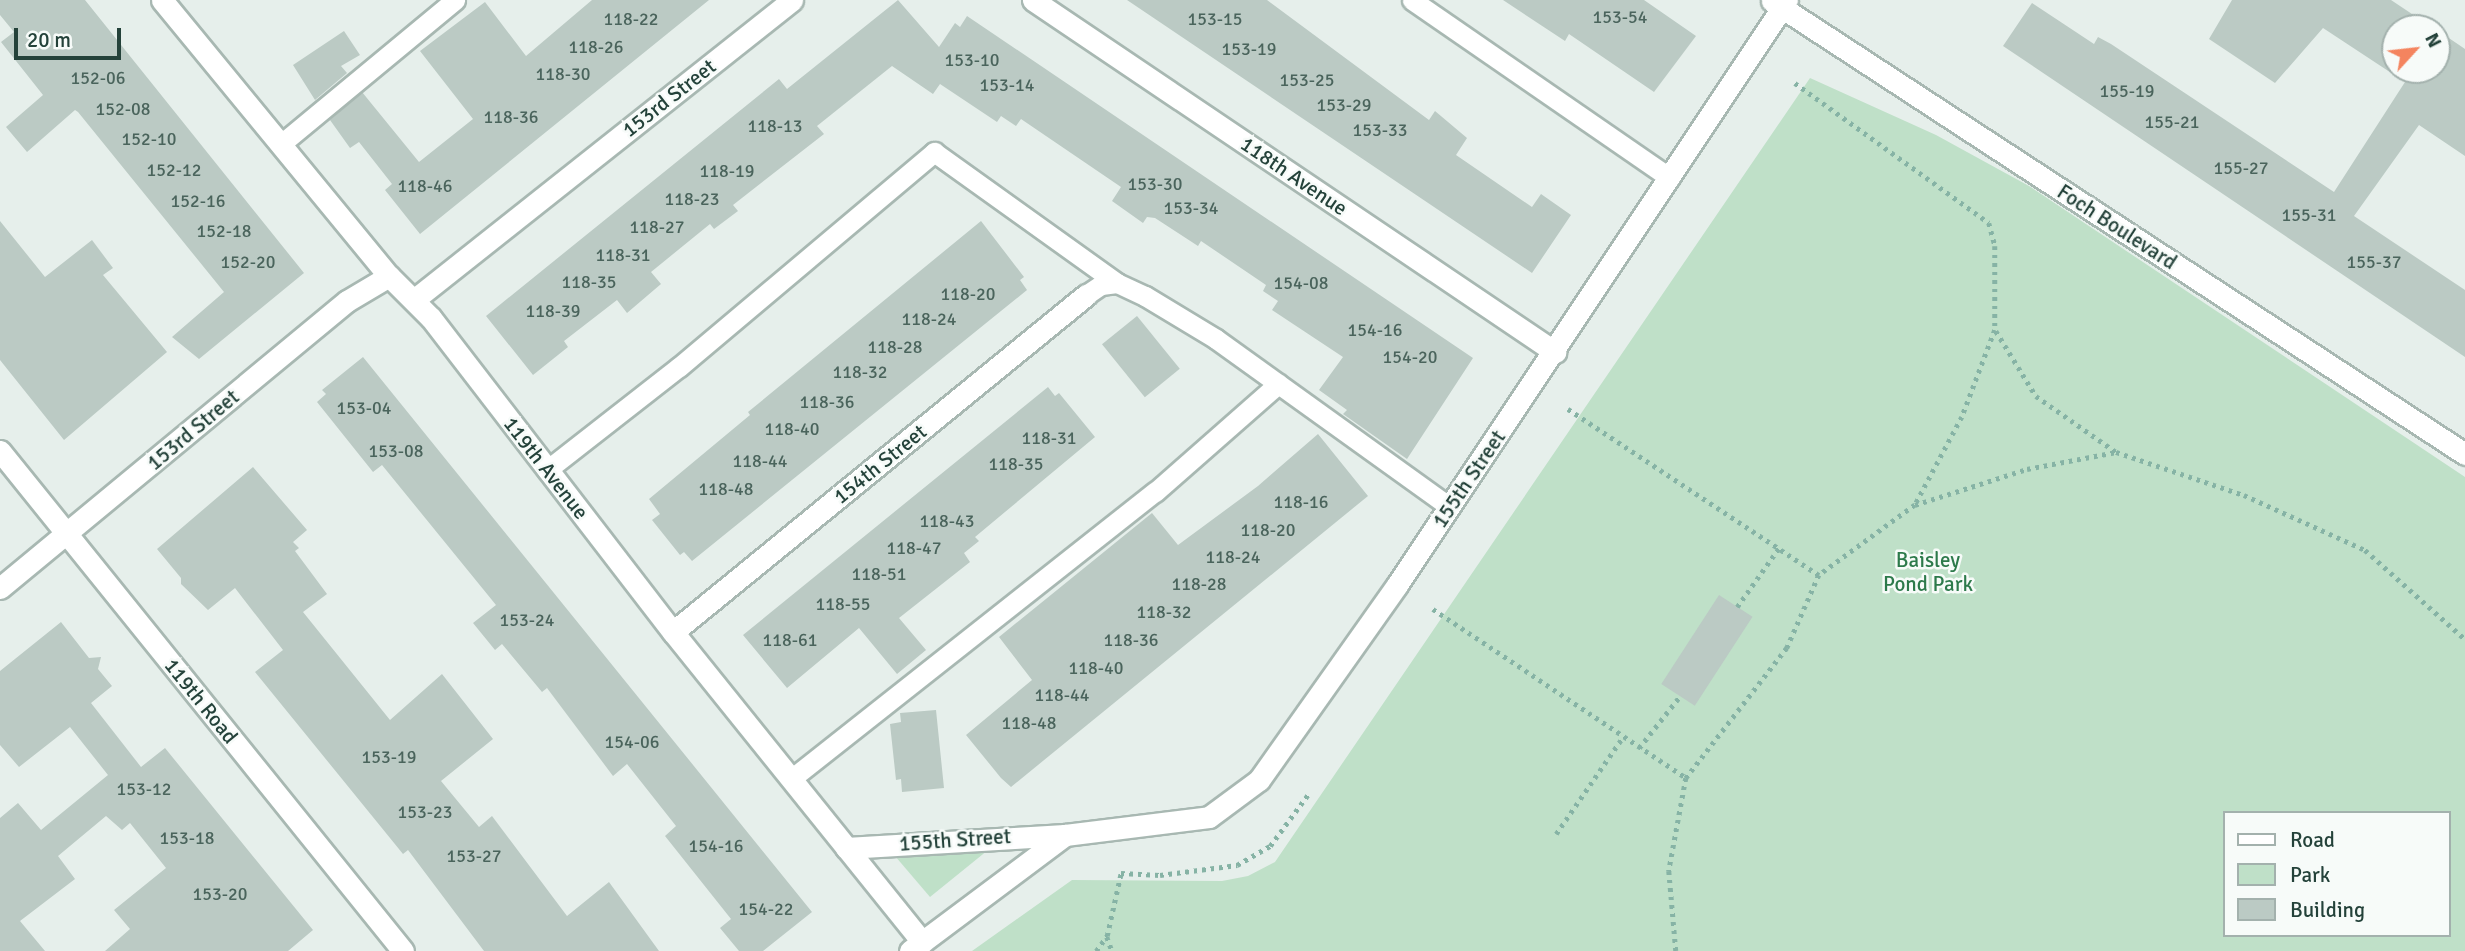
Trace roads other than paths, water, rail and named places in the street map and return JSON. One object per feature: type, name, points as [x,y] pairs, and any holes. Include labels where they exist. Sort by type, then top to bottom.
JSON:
[{"type":"street","name":"119th Avenue","points":[[162,0],[389,276],[415,299],[673,632],[846,848],[916,947]]},
{"type":"street","name":"153rd Street","points":[[415,299],[792,0]]},
{"type":"street","name":"118th Avenue","points":[[1033,0],[1555,352]]},
{"type":"street","name":"155th Street","points":[[846,848],[1065,835],[1209,817],[1259,780],[1555,352],[1670,178],[1780,3]]},
{"type":"street","name":"Foch Boulevard","points":[[1780,3],[2465,454]]},
{"type":"street","name":"153rd Street","points":[[0,588],[347,302],[389,276]]},
{"type":"street","name":"154th Street","points":[[673,632],[1086,295]]},
{"type":"street","name":"119th Road","points":[[0,451],[403,951]]},
{"type":"street","name":"155th Street","points":[[916,947],[1065,835]]},
{"type":"lane","points":[[281,144],[455,0]]},
{"type":"lane","points":[[1412,0],[1670,178]]},
{"type":"lane","points":[[547,470],[679,367],[934,152],[1117,283],[1216,339],[1450,507]]},
{"type":"lane","points":[[1086,295],[1101,285],[1117,283]]},
{"type":"lane","points":[[791,779],[1155,492],[1278,384]]},
{"type":"park label","name":"Baisley Pond Park","points":[[1928,572]]}]
